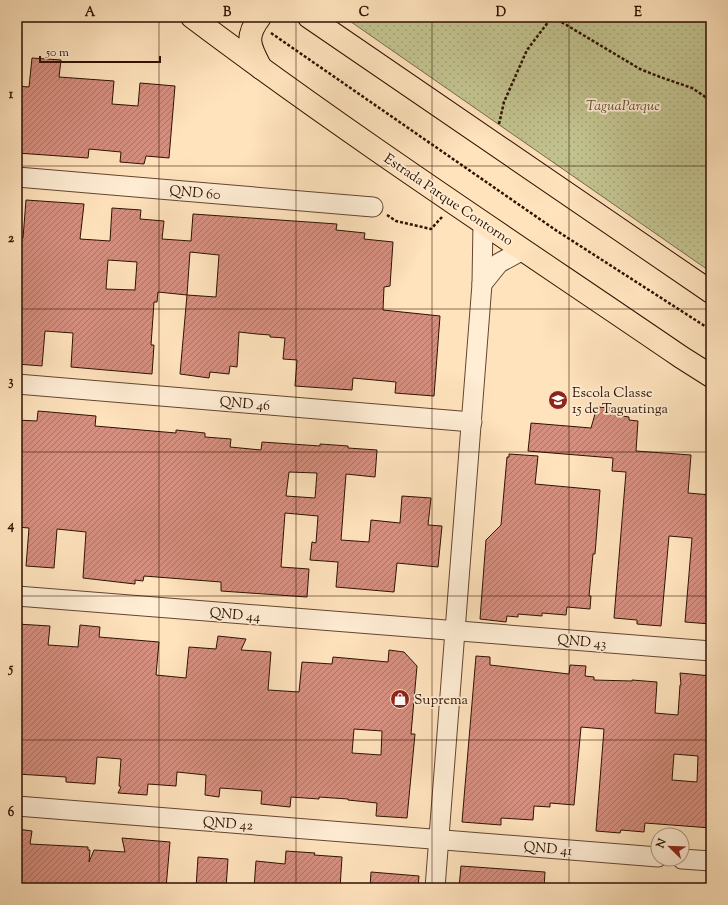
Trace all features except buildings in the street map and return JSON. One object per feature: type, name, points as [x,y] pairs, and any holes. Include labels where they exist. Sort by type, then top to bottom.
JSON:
[{"type":"highway","name":"Estrada Parque Contorno","points":[[192,17],[262,70],[523,250],[711,376]]},
{"type":"highway","points":[[309,17],[711,292]]},
{"type":"highway","points":[[258,20],[252,29],[250,41],[252,51],[262,70]]},
{"type":"highway","points":[[681,357],[711,355]]},
{"type":"street","name":"QND 60","points":[[17,177],[372,207]]},
{"type":"street","points":[[435,888],[482,284],[483,222]]},
{"type":"street","points":[[482,284],[499,263],[523,250]]},
{"type":"street","name":"QND 46","points":[[17,384],[472,422]]},
{"type":"street","name":"QND 44","points":[[17,596],[454,631]]},
{"type":"street","name":"QND 43","points":[[454,631],[711,651]]},
{"type":"street","name":"QND 42","points":[[17,806],[439,839]]},
{"type":"street","name":"QND 41","points":[[439,839],[650,856]]},
{"type":"street","points":[[690,860],[711,861]]},
{"type":"path","points":[[494,144],[504,102],[527,50],[552,17],[640,69],[692,88],[704,96],[711,104]]},
{"type":"path","points":[[258,20],[557,231],[711,330]]},
{"type":"path","points":[[372,207],[396,221],[431,229],[455,203]]},
{"type":"green space","name":"TaguaParque","points":[[344,17],[711,17],[711,272]]},
{"type":"place","name":"Escola Classe 15 de Taguatinga","points":[[558,400]]},
{"type":"place","name":"Suprema","points":[[400,699]]}]
